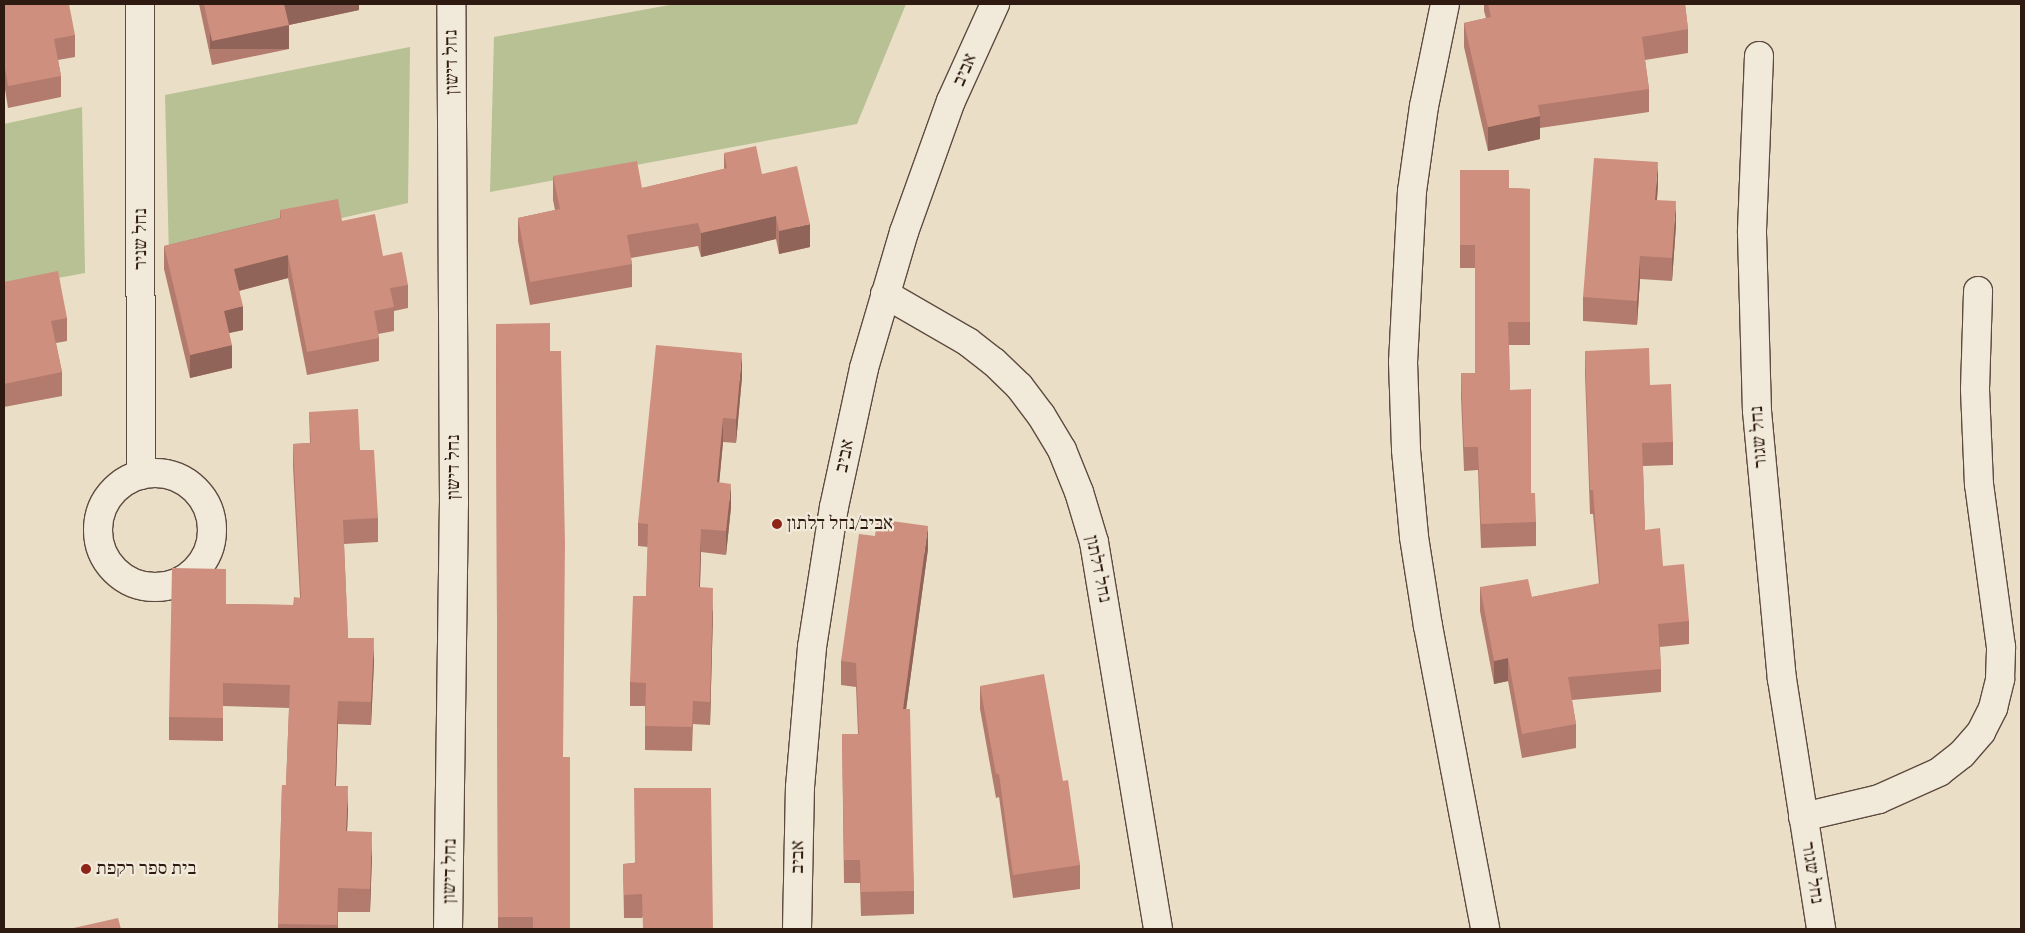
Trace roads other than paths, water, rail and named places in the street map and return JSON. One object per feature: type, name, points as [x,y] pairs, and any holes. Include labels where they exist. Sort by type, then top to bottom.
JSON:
[{"type":"street","name":"נחל שניר","points":[[140,4],[141,475]]},
{"type":"street","name":"נחל דישון","points":[[448,929],[454,523],[451,4]]},
{"type":"street","name":"אביב","points":[[797,929],[800,787],[812,647],[834,507],[864,368],[904,232],[951,101],[995,4]]},
{"type":"street","points":[[1445,4],[1424,106],[1412,191],[1403,362],[1406,450],[1414,537],[1428,626],[1485,929]]},
{"type":"street","name":"נחל שגור","points":[[1759,56],[1752,233],[1757,411],[1773,598],[1802,816],[1821,929]]},
{"type":"street","name":"נחל שגור","points":[[1802,816],[1879,799],[1939,772],[1962,754],[1980,732],[1994,708],[2000,679],[2001,647],[1979,485],[1975,389],[1978,292]]},
{"type":"street","name":"נחל דלתון","points":[[886,294],[968,342],[994,362],[1019,386],[1041,415],[1062,450],[1079,492],[1094,542],[1158,929]]},
{"type":"street","points":[[160,473],[185,481],[199,493],[211,516],[213,535],[205,560],[186,579],[169,586],[151,588],[126,580],[106,562],[99,544],[98,526],[106,501],[124,482],[141,475],[160,473]]},
{"type":"place","name":"אביב/נחל דלתון","points":[[777,524]]},
{"type":"place","name":"בית ספר רקפת","points":[[86,869]]}]
